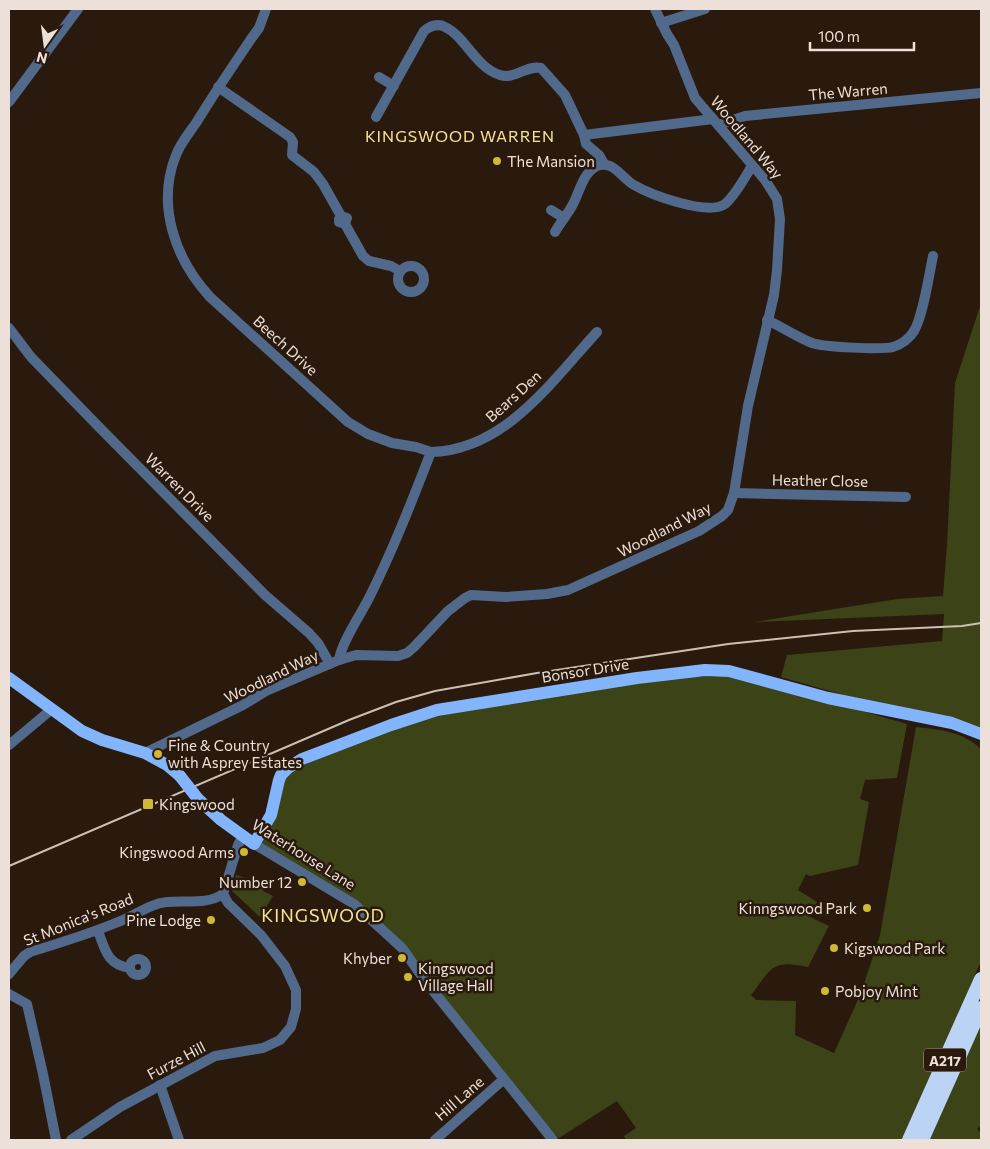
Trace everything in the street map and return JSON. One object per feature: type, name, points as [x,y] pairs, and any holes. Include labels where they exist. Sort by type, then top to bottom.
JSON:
[{"type":"highway","name":"A217","points":[[908,1140],[981,980]]},
{"type":"highway","name":"A217","points":[[922,1140],[981,1008]]},
{"type":"main road","name":"Bonsor Drive","points":[[254,844],[271,815],[281,775],[302,759],[422,714],[637,678],[705,670],[729,671],[828,698],[952,724],[979,734]]},
{"type":"main road","name":"Waterhouse Lane","points":[[9,678],[82,731],[102,740],[145,753],[166,765],[180,776],[198,799],[221,820],[254,844]]},
{"type":"street","points":[[9,102],[78,9]]},
{"type":"street","name":"Beech Drive","points":[[266,9],[259,28],[218,87],[176,153],[168,193],[170,222],[174,238],[184,261],[199,285],[210,297],[348,422],[368,434],[392,443],[416,446],[431,452]]},
{"type":"street","name":"Woodland Way","points":[[145,753],[243,705],[266,691],[334,662],[356,655],[398,656],[407,653],[448,611],[472,595],[506,597],[548,594],[568,590],[690,535],[714,522],[728,510],[734,493],[748,406],[778,270],[779,209],[772,188],[696,98],[674,45],[655,9]]},
{"type":"street","points":[[661,23],[706,9]]},
{"type":"street","points":[[376,117],[424,31],[429,27],[437,25],[444,26],[452,31],[484,66],[496,74],[510,76],[536,67],[541,68],[565,95],[584,135],[586,144],[599,155],[604,164],[616,170],[633,185],[678,202],[702,208],[713,208],[724,205],[730,199],[752,166]]},
{"type":"street","points":[[379,77],[394,86]]},
{"type":"street","points":[[218,87],[290,137],[293,142],[292,155],[314,172],[323,184],[363,256],[370,261],[391,266],[400,271]]},
{"type":"street","name":"The Warren","points":[[584,135],[716,122],[745,116],[981,93]]},
{"type":"street","points":[[555,232],[573,205],[589,172],[594,167],[604,164]]},
{"type":"street","points":[[551,210],[564,218]]},
{"type":"street","points":[[767,320],[822,345],[894,347],[905,341],[914,332],[919,320],[933,256]]},
{"type":"street","name":"Warren Drive","points":[[9,328],[31,356],[98,426],[266,595],[309,633],[334,662]]},
{"type":"street","name":"Bears Den","points":[[431,452],[459,449],[477,443],[514,419],[597,332]]},
{"type":"street","points":[[334,662],[369,598],[405,521],[431,452]]},
{"type":"street","name":"Heather Close","points":[[734,493],[906,497]]},
{"type":"street","points":[[9,745],[52,709]]},
{"type":"street","points":[[223,894],[238,845],[243,836]]},
{"type":"street","name":"Waterhouse Lane","points":[[254,844],[354,904],[402,948],[426,982],[553,1140]]},
{"type":"street","name":"St Monica's Road","points":[[9,974],[24,956],[30,952],[98,931],[130,918],[143,909],[155,904],[208,900],[223,894]]},
{"type":"street","name":"Furze Hill","points":[[71,1140],[120,1107],[215,1056],[263,1048],[280,1040],[291,1027],[296,1009],[296,990],[285,966],[261,935],[228,903],[223,894]]},
{"type":"street","points":[[98,931],[110,959],[120,966],[130,968]]},
{"type":"street","points":[[9,960],[24,956]]},
{"type":"street","points":[[9,994],[27,1004],[56,1140]]},
{"type":"street","name":"Hill Lane","points":[[435,1140],[504,1079]]},
{"type":"street","points":[[160,1086],[179,1140]]},
{"type":"green space","points":[[981,303],[981,728],[847,696],[781,677],[787,655],[942,641],[944,614],[755,622],[897,599],[943,596],[955,383]]},
{"type":"green space","points":[[728,676],[782,688],[907,724],[897,778],[865,780],[860,799],[869,802],[858,865],[810,876],[806,874],[798,890],[817,902],[810,917],[829,926],[808,967],[779,965],[769,972],[751,995],[756,1000],[796,1001],[795,1035],[834,1053],[861,993],[880,935],[916,727],[951,732],[966,738],[981,749],[981,961],[903,1140],[626,1140],[624,1136],[636,1128],[617,1101],[559,1138],[504,1079],[402,948],[354,904],[254,844],[281,775],[391,725],[637,678]]},
{"type":"green space","points":[[236,875],[265,883],[263,891],[273,896],[260,917],[232,891]]},
{"type":"green space","points":[[981,1021],[981,1125],[977,1129],[981,1133],[981,1140],[929,1140]]},
{"type":"railway","points":[[9,866],[349,720],[396,702],[435,691],[537,673],[728,644],[853,631],[962,626],[981,623]]},
{"type":"place","name":"The Mansion","points":[[497,161]]},
{"type":"place","name":"Fine & Country with Asprey Estates","points":[[158,754]]},
{"type":"place","name":"Kingswood","points":[[148,804]]},
{"type":"place","name":"Kingswood Arms","points":[[244,852]]},
{"type":"place","name":"Number 12","points":[[302,882]]},
{"type":"place","name":"Kinngswood Park","points":[[867,908]]},
{"type":"place","name":"Pine Lodge","points":[[211,920]]},
{"type":"place","name":"Kigswood Park","points":[[834,948]]},
{"type":"place","name":"Khyber","points":[[402,958]]},
{"type":"place","name":"Kingswood Village Hall","points":[[408,977]]},
{"type":"place","name":"Pobjoy Mint","points":[[825,991]]},
{"type":"district","name":"KINGSWOOD WARREN","points":[[460,135]]},
{"type":"district","name":"KINGSWOOD","points":[[323,915]]}]
